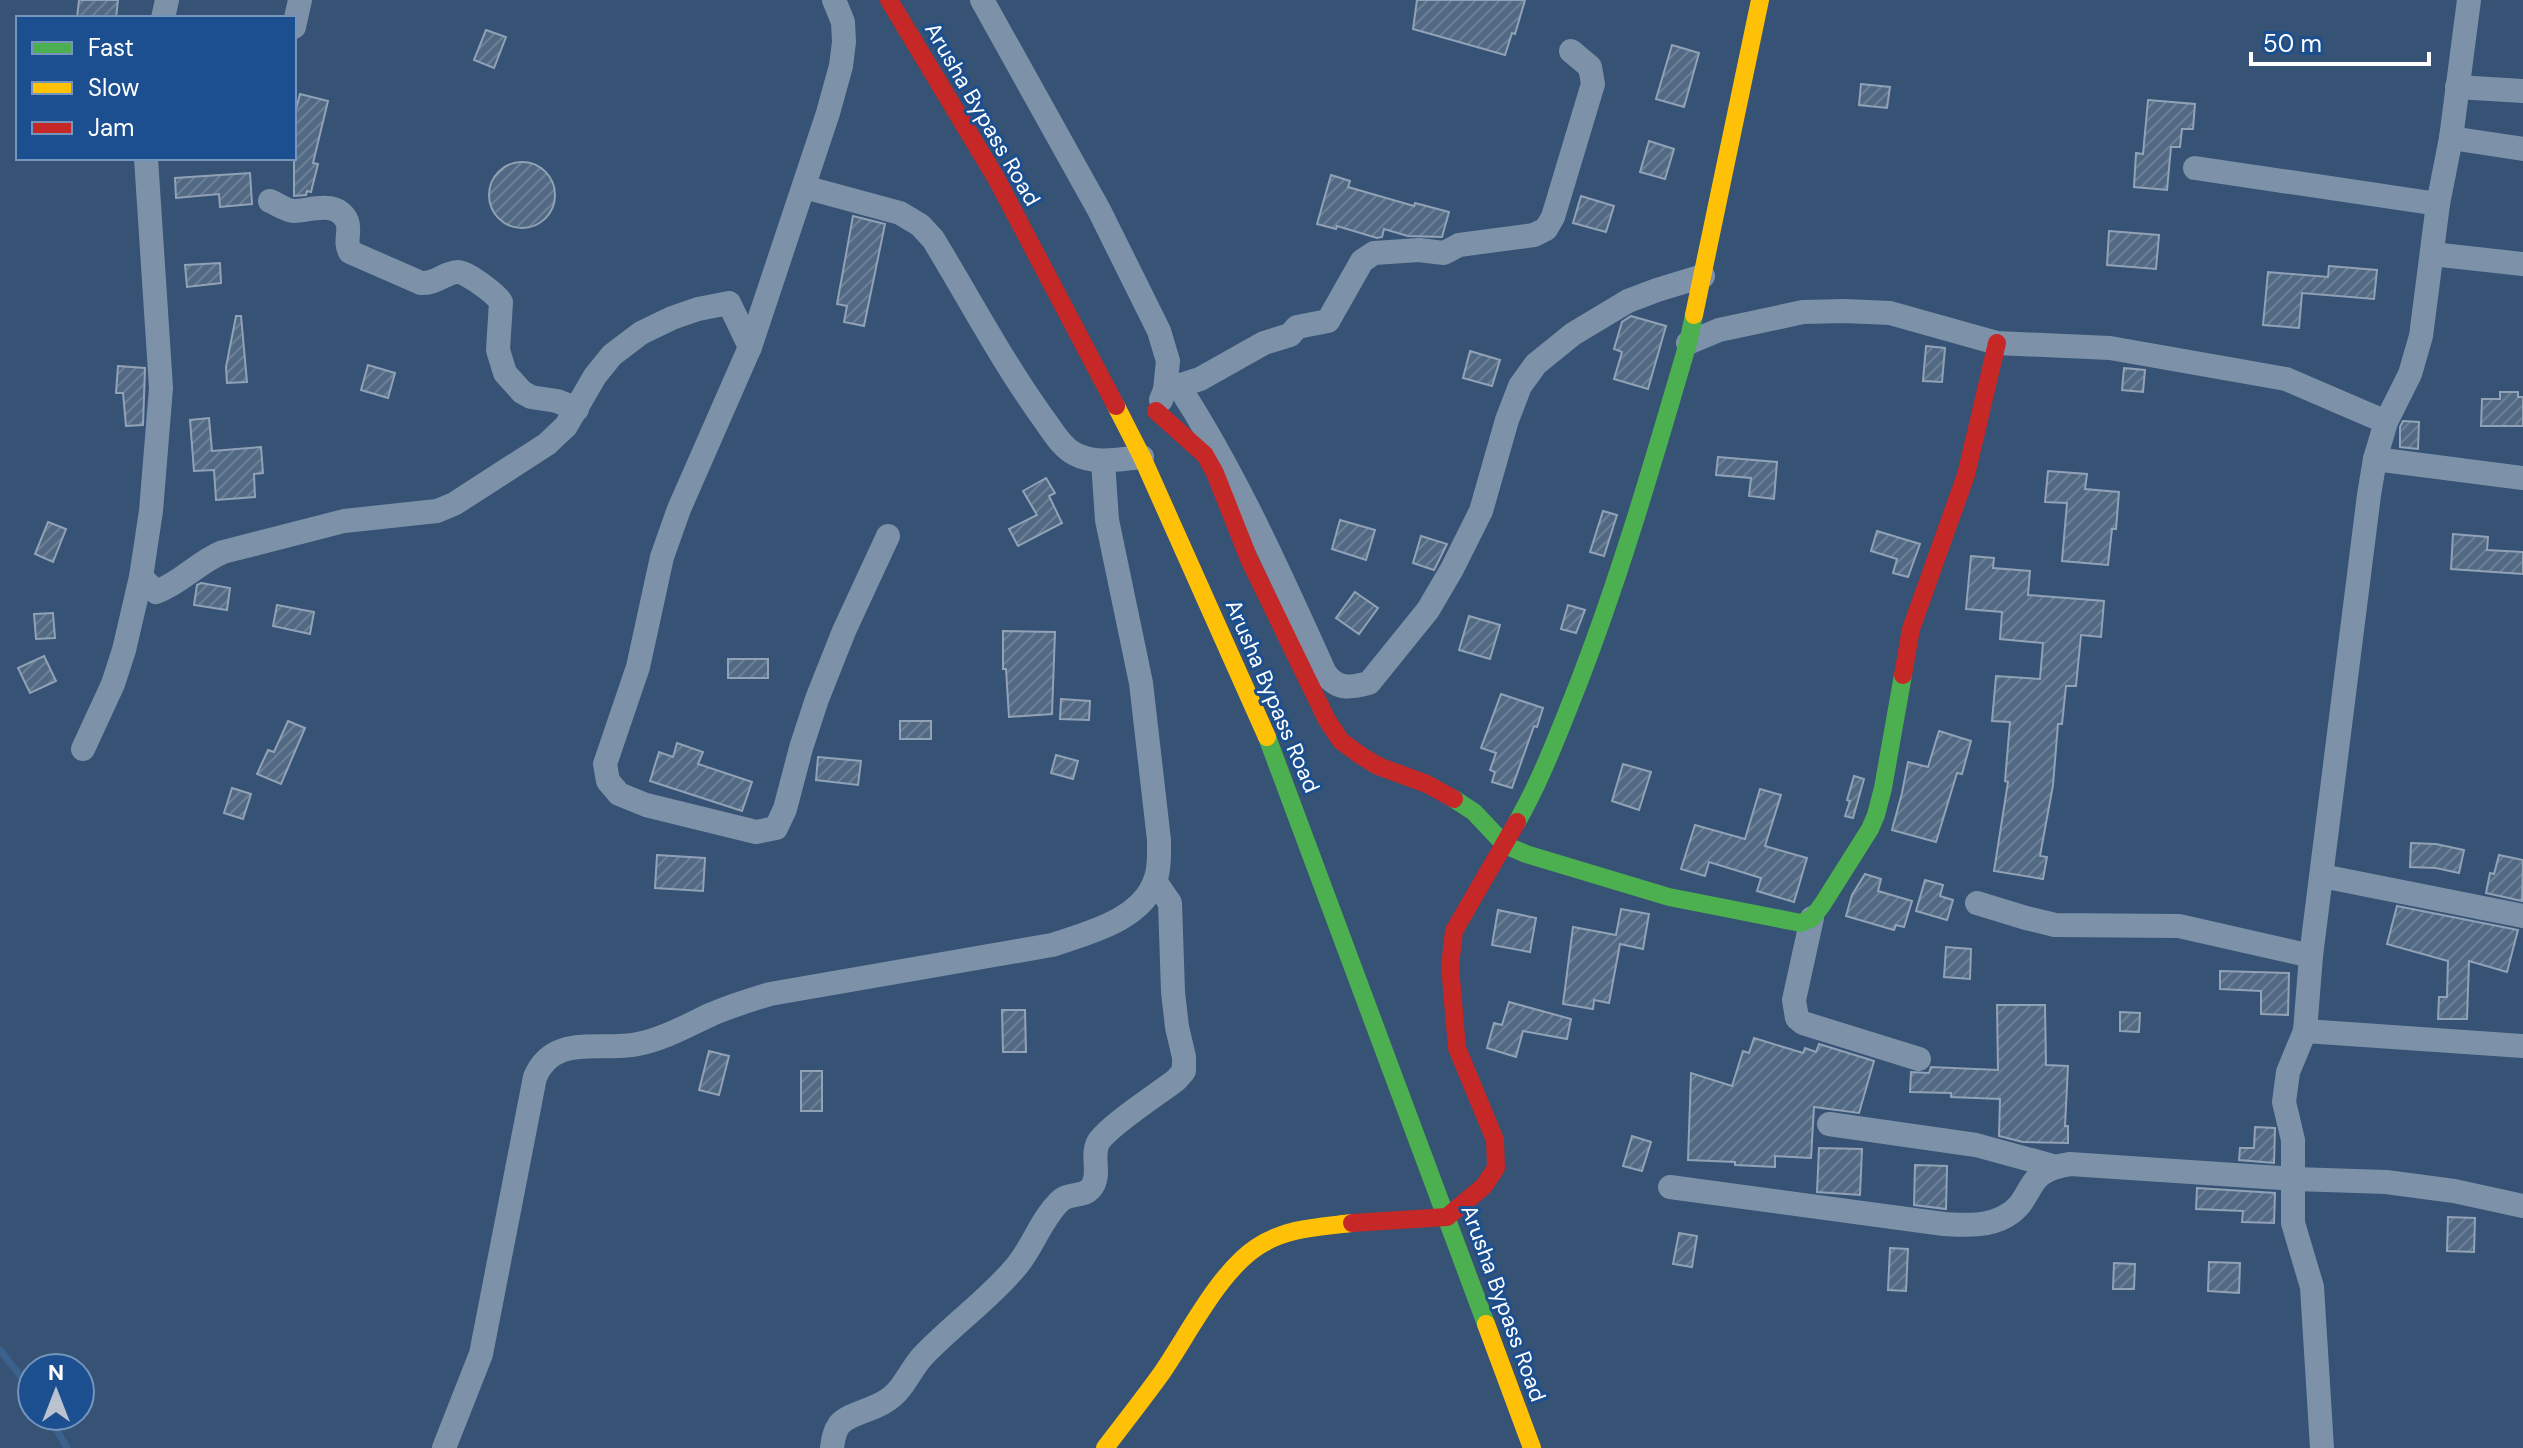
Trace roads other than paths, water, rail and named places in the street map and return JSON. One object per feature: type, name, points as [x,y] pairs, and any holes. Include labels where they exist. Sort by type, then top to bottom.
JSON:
[{"type":"street","points":[[834,0],[843,22],[841,66],[750,347],[679,509],[662,557],[638,667],[605,764],[608,781],[619,794],[646,805],[756,832],[776,828],[785,809],[817,699],[844,631],[888,536]]},
{"type":"street","name":"Arusha Bypass Road","points":[[889,0],[996,178],[1142,457],[1278,762],[1532,1448]]},
{"type":"street","points":[[982,0],[1099,210],[1159,331],[1168,361],[1166,395],[1215,473],[1249,559],[1327,720],[1341,741],[1378,766],[1427,784],[1457,800],[1474,812],[1505,845],[1669,897],[1792,923],[1812,918]]},
{"type":"street","points":[[1105,1448],[1160,1375],[1224,1279],[1258,1246],[1300,1229],[1447,1217],[1484,1186],[1496,1168],[1495,1140],[1464,1069],[1453,1028],[1451,947],[1454,931],[1524,810],[1601,625],[1635,526],[1688,343],[1760,0]]},
{"type":"street","points":[[2322,1448],[2312,1287],[2293,1223],[2293,1140],[2284,1102],[2285,1086],[2305,1031],[2311,956],[2375,459],[2386,422],[2417,356],[2469,0]]},
{"type":"street","points":[[1129,433],[1166,395],[1264,343],[1290,335],[1297,327],[1328,321],[1362,261],[1374,253],[1419,250],[1444,253],[1459,245],[1534,235],[1546,229],[1553,217],[1593,84],[1590,67],[1571,51]]},
{"type":"street","points":[[2457,87],[2523,91]]},
{"type":"street","points":[[2451,138],[2523,149]]},
{"type":"street","points":[[83,749],[113,684],[141,577],[152,496],[161,388],[146,160]]},
{"type":"street","points":[[2195,168],[2438,204]]},
{"type":"street","points":[[804,187],[900,213],[920,225],[933,239],[1030,399],[1072,453],[1103,461],[1142,457]]},
{"type":"street","points":[[270,201],[290,211],[316,207],[335,211],[343,216],[348,225],[347,246],[350,252],[421,283],[430,284],[462,272],[494,293],[501,302],[498,350],[505,373],[522,392],[531,397],[557,401],[577,409]]},
{"type":"street","points":[[2432,254],[2523,264]]},
{"type":"street","points":[[1166,395],[1209,432],[1259,527],[1325,673],[1332,683],[1355,687],[1369,683],[1428,610],[1452,569],[1481,511],[1520,386],[1536,364],[1573,334],[1628,301],[1703,276]]},
{"type":"street","points":[[141,577],[156,592],[170,587],[210,557],[223,552],[344,521],[437,511],[454,504],[547,444],[566,426],[595,376],[612,355],[641,333],[672,318],[729,303],[750,347]]},
{"type":"street","points":[[1688,343],[1719,330],[1803,312],[1890,313],[1997,343],[2110,348],[2286,379],[2386,422]]},
{"type":"street","points":[[1919,1059],[1803,1023],[1797,1018],[1794,1000],[1812,918],[1876,815],[1911,629],[1966,475],[1997,343]]},
{"type":"street","points":[[2375,459],[2523,478]]},
{"type":"street","points":[[444,1448],[481,1354],[535,1077],[541,1063],[551,1054],[564,1048],[638,1044],[662,1038],[744,1001],[770,994],[1052,945],[1094,931],[1123,917],[1142,902],[1155,881],[1159,840],[1141,683],[1107,520],[1103,461]]},
{"type":"street","points":[[2322,876],[2523,916]]},
{"type":"street","points":[[832,1448],[840,1425],[847,1418],[881,1406],[898,1391],[921,1358],[1017,1266],[1060,1200],[1070,1194],[1084,1194],[1092,1188],[1099,1141],[1184,1071],[1173,992],[1170,903],[1155,881]]},
{"type":"street","points":[[1977,903],[2055,925],[2179,926],[2311,956]]},
{"type":"street","points":[[2305,1031],[2523,1046]]},
{"type":"street","points":[[1829,1124],[1976,1145],[2053,1166]]},
{"type":"street","points":[[1670,1187],[1970,1225],[2005,1217],[2016,1208],[2042,1172],[2053,1166],[2070,1164],[2417,1186],[2523,1206]]},
{"type":"waterway","points":[[0,1350],[16,1370]]},
{"type":"waterway","points":[[58,1432],[67,1448]]}]
